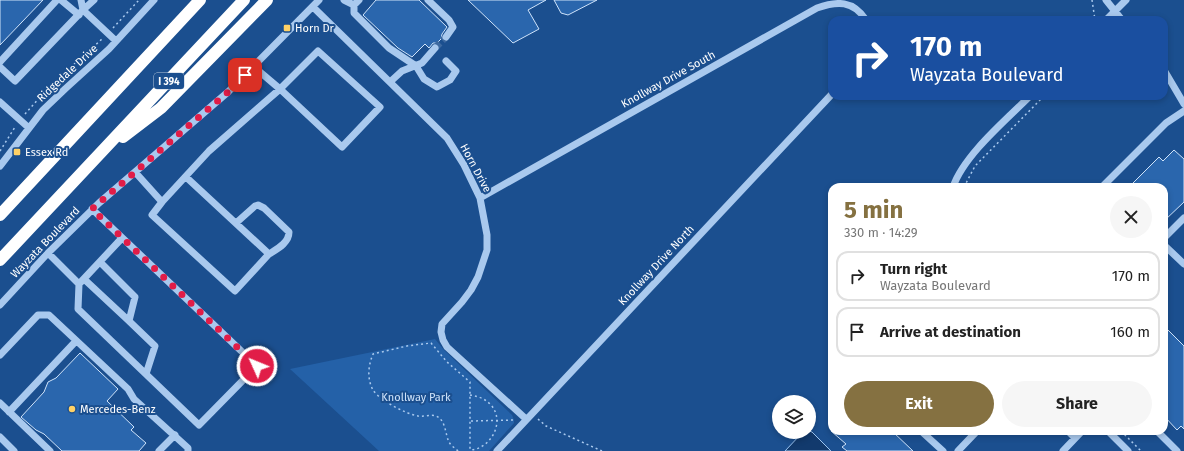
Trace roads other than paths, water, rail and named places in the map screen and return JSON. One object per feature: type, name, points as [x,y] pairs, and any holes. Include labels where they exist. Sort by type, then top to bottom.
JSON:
[{"type":"highway","name":"I 394","points":[[0,215],[200,0]]},
{"type":"highway","name":"I 394","points":[[0,260],[244,0]]},
{"type":"highway","points":[[93,160],[161,108],[267,0]]},
{"type":"street","points":[[0,62],[57,0]]},
{"type":"street","points":[[61,0],[81,12],[116,41]]},
{"type":"street","points":[[81,0],[81,12]]},
{"type":"street","points":[[0,67],[15,81],[94,0]]},
{"type":"street","name":"Ridgedale Drive","points":[[0,166],[29,128],[56,97],[116,41],[154,0]]},
{"type":"street","name":"Wayzata Boulevard","points":[[0,305],[48,253],[92,209],[228,92],[319,0]]},
{"type":"street","points":[[344,0],[357,3],[354,13],[389,48],[416,66],[424,79],[437,87],[450,80],[456,71],[446,61]]},
{"type":"street","points":[[428,0],[453,27],[446,37]]},
{"type":"street","points":[[1106,0],[1118,16]]},
{"type":"street","points":[[1110,16],[1126,0]]},
{"type":"street","name":"Knollway Drive South","points":[[480,198],[817,8],[830,3],[840,2],[852,6],[863,16]]},
{"type":"street","name":"Horn Drive","points":[[313,7],[447,138],[464,165],[480,198],[487,235],[486,250],[483,264],[471,290],[442,324],[441,332],[447,347],[526,419]]},
{"type":"street","points":[[390,82],[402,71],[422,63],[435,48]]},
{"type":"street","points":[[236,223],[258,205],[264,208],[289,232],[288,240],[277,250],[269,254],[235,291],[152,215],[209,151],[280,90],[318,52],[380,107],[342,148],[280,90],[254,67]]},
{"type":"street","points":[[1168,77],[1184,104]]},
{"type":"street","name":"Knollway Drive North","points":[[497,451],[828,98]]},
{"type":"street","points":[[955,183],[962,167],[1026,100]]},
{"type":"street","points":[[0,102],[29,128]]},
{"type":"street","points":[[1106,183],[1166,123],[1184,111]]},
{"type":"street","points":[[135,172],[162,202]]},
{"type":"street","points":[[186,176],[269,254]]},
{"type":"street","points":[[92,209],[257,366],[199,425],[78,309],[81,282],[122,238]]},
{"type":"street","points":[[1168,234],[1184,218]]},
{"type":"street","points":[[1168,249],[1184,264]]},
{"type":"street","points":[[48,253],[129,321],[155,346],[146,374]]},
{"type":"street","points":[[100,262],[135,297],[129,321]]},
{"type":"street","points":[[0,355],[38,315],[49,316],[128,389],[134,399],[188,448],[188,451]]},
{"type":"street","points":[[9,412],[76,341]]},
{"type":"street","points":[[0,403],[50,451]]},
{"type":"street","points":[[925,435],[943,451]]},
{"type":"street","points":[[958,451],[973,435]]},
{"type":"street","points":[[1072,435],[1075,438]]},
{"type":"street","points":[[1063,451],[1078,435]]},
{"type":"street","points":[[1112,435],[1128,451]]},
{"type":"street","points":[[1161,435],[1177,451]]},
{"type":"street","points":[[159,451],[175,436]]},
{"type":"street","points":[[0,437],[14,451]]},
{"type":"tunnel","points":[[435,48],[446,37]]},
{"type":"place","name":"Horn Dr","points":[[287,28]]},
{"type":"place","name":"Essex Rd","points":[[17,152]]},
{"type":"place","name":"Mercedes-Benz","points":[[72,409]]},
{"type":"park label","name":"Knollway Park","points":[[416,397]]}]
